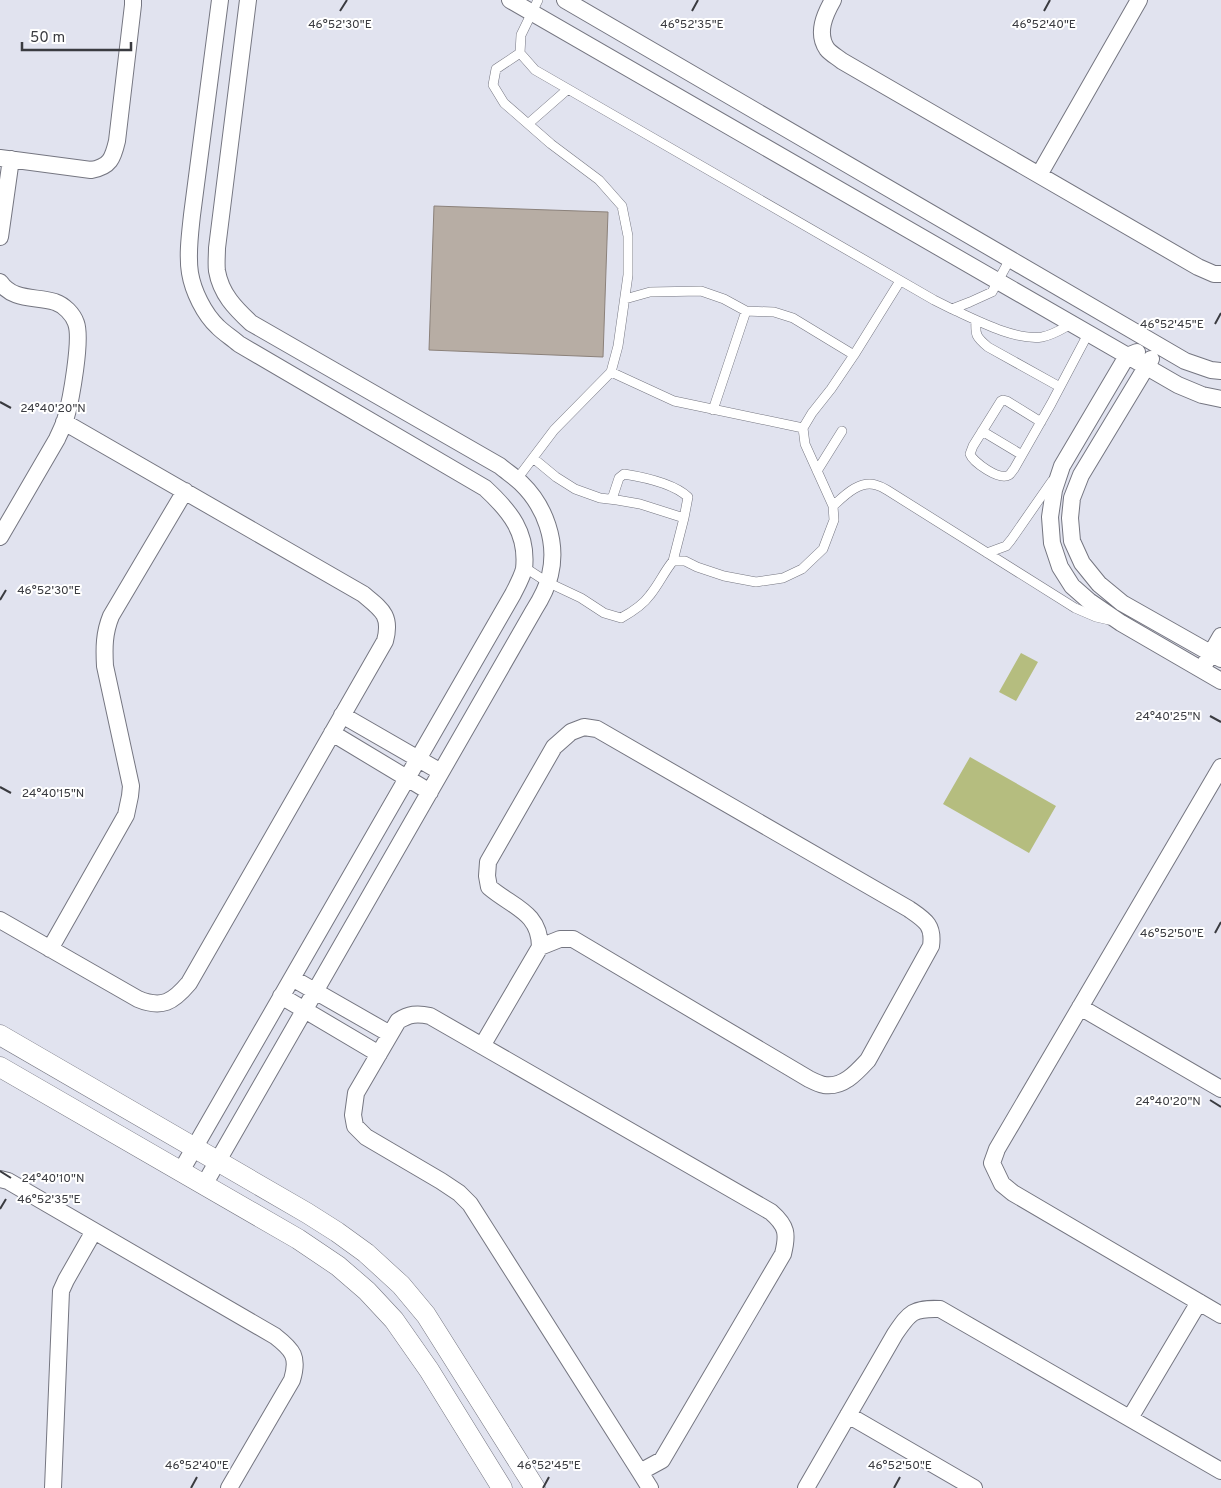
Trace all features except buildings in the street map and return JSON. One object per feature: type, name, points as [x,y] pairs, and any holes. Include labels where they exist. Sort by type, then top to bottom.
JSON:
[{"type":"street","points":[[0,237],[5,158],[91,170],[100,168],[108,163],[114,155],[134,5],[133,0]]},
{"type":"street","points":[[180,1171],[513,594],[524,570],[524,546],[516,523],[503,504],[485,488],[239,344],[217,326],[206,312],[197,294],[190,272],[190,248],[192,215],[220,0]]},
{"type":"street","points":[[204,1185],[544,592],[550,573],[552,551],[548,526],[539,504],[517,479],[500,466],[251,323],[234,307],[224,291],[217,271],[217,248],[248,0]]},
{"type":"street","points":[[510,0],[535,6],[998,282],[1178,385],[1202,395],[1221,399]]},
{"type":"street","points":[[565,0],[1158,346],[1185,361],[1210,370],[1221,371]]},
{"type":"street","points":[[833,0],[822,25],[822,37],[827,49],[842,61],[1198,267],[1214,274],[1221,274]]},
{"type":"street","points":[[1039,175],[1139,0]]},
{"type":"street","points":[[0,282],[9,292],[18,296],[56,302],[66,308],[77,324],[78,339],[71,396],[64,422],[57,439],[0,537]]},
{"type":"street","points":[[1158,346],[1127,356],[1062,466],[1054,490],[1050,516],[1052,543],[1060,567],[1072,586],[1089,601],[1121,623],[1221,681]]},
{"type":"street","points":[[1158,346],[1081,476],[1072,498],[1070,518],[1072,541],[1082,563],[1099,584],[1122,603],[1216,656]]},
{"type":"street","points":[[292,375],[308,356]]},
{"type":"street","points":[[0,920],[138,999],[148,1003],[159,1004],[170,1001],[179,995],[189,983],[385,641],[388,630],[386,616],[378,606],[363,594],[64,422]]},
{"type":"street","points":[[50,949],[126,815],[130,796],[130,786],[105,666],[104,646],[106,630],[111,616],[185,491]]},
{"type":"street","points":[[1201,670],[1216,656],[1221,636]]},
{"type":"street","points":[[342,715],[441,772]]},
{"type":"street","points":[[482,1046],[540,947],[540,936],[534,922],[526,913],[489,888],[487,876],[488,862],[554,747],[570,732],[584,727],[597,729],[909,908],[923,918],[930,926],[933,935],[931,946],[868,1060],[857,1073],[846,1080],[836,1084],[824,1085],[808,1079],[573,939],[560,939],[540,947]]},
{"type":"street","points":[[332,733],[430,792]]},
{"type":"street","points":[[1221,767],[997,1150],[992,1163],[1002,1184],[1013,1193],[1221,1315]]},
{"type":"street","points":[[292,978],[390,1034]]},
{"type":"street","points":[[281,996],[379,1054]]},
{"type":"street","points":[[1080,1007],[1221,1089]]},
{"type":"street","points":[[640,1472],[662,1460],[783,1254],[787,1239],[780,1220],[770,1212],[430,1016],[413,1014],[404,1017],[398,1021],[356,1094],[353,1115],[355,1126],[366,1136],[459,1193],[470,1204],[650,1488]]},
{"type":"street","points":[[0,1035],[337,1232],[366,1253],[401,1285],[426,1315],[534,1488]]},
{"type":"street","points":[[0,1067],[298,1239],[338,1266],[367,1291],[394,1320],[429,1370],[502,1488]]},
{"type":"street","points":[[0,1179],[8,1181],[275,1336],[289,1347],[296,1369],[292,1380],[229,1488]]},
{"type":"street","points":[[53,1488],[61,1291],[94,1231]]},
{"type":"street","points":[[1130,1418],[1199,1302]]},
{"type":"street","points":[[806,1488],[894,1334],[906,1317],[924,1308],[940,1309],[1221,1471]]},
{"type":"street","points":[[848,1415],[974,1488]]},
{"type":"lane","points":[[535,6],[521,35],[520,53],[535,70],[952,309],[1012,334],[1041,338],[1071,324]]},
{"type":"lane","points":[[517,479],[554,430],[611,372],[618,346],[628,274],[628,236],[622,206],[599,180],[550,144],[504,103],[493,85],[496,69],[520,53]]},
{"type":"lane","points":[[528,124],[568,89]]},
{"type":"lane","points":[[952,309],[992,292],[1010,259]]},
{"type":"lane","points":[[674,561],[685,561],[696,567],[724,576],[756,582],[783,578],[802,569],[823,550],[834,520],[833,506],[805,444],[803,428],[854,355],[900,280]]},
{"type":"lane","points":[[625,299],[650,292],[701,291],[724,299],[746,311],[774,312],[793,318],[854,355]]},
{"type":"lane","points":[[713,410],[746,311]]},
{"type":"lane","points":[[976,320],[975,332],[978,339],[988,348],[1060,387]]},
{"type":"lane","points":[[1041,422],[1003,400],[999,402],[973,446],[970,454],[972,460],[997,475],[1009,475],[1041,422],[1088,334]]},
{"type":"lane","points":[[611,372],[674,401],[803,428]]},
{"type":"lane","points":[[817,472],[842,431]]},
{"type":"lane","points":[[982,431],[1022,455]]},
{"type":"lane","points":[[533,458],[556,477],[575,489],[600,498],[640,504],[684,518]]},
{"type":"lane","points":[[988,553],[1006,546],[1062,466]]},
{"type":"lane","points":[[524,567],[548,582],[581,598],[604,613],[621,618],[636,609],[650,596],[666,570],[674,561],[688,497],[682,491],[641,477],[624,474],[619,478],[612,499]]},
{"type":"lane","points":[[833,506],[848,492],[857,487],[875,484],[1075,608],[1096,617],[1121,623]]},
{"type":"green space","points":[[1021,653],[1038,662],[1016,701],[999,692]]},
{"type":"green space","points":[[970,757],[1056,806],[1029,853],[943,804]]}]
